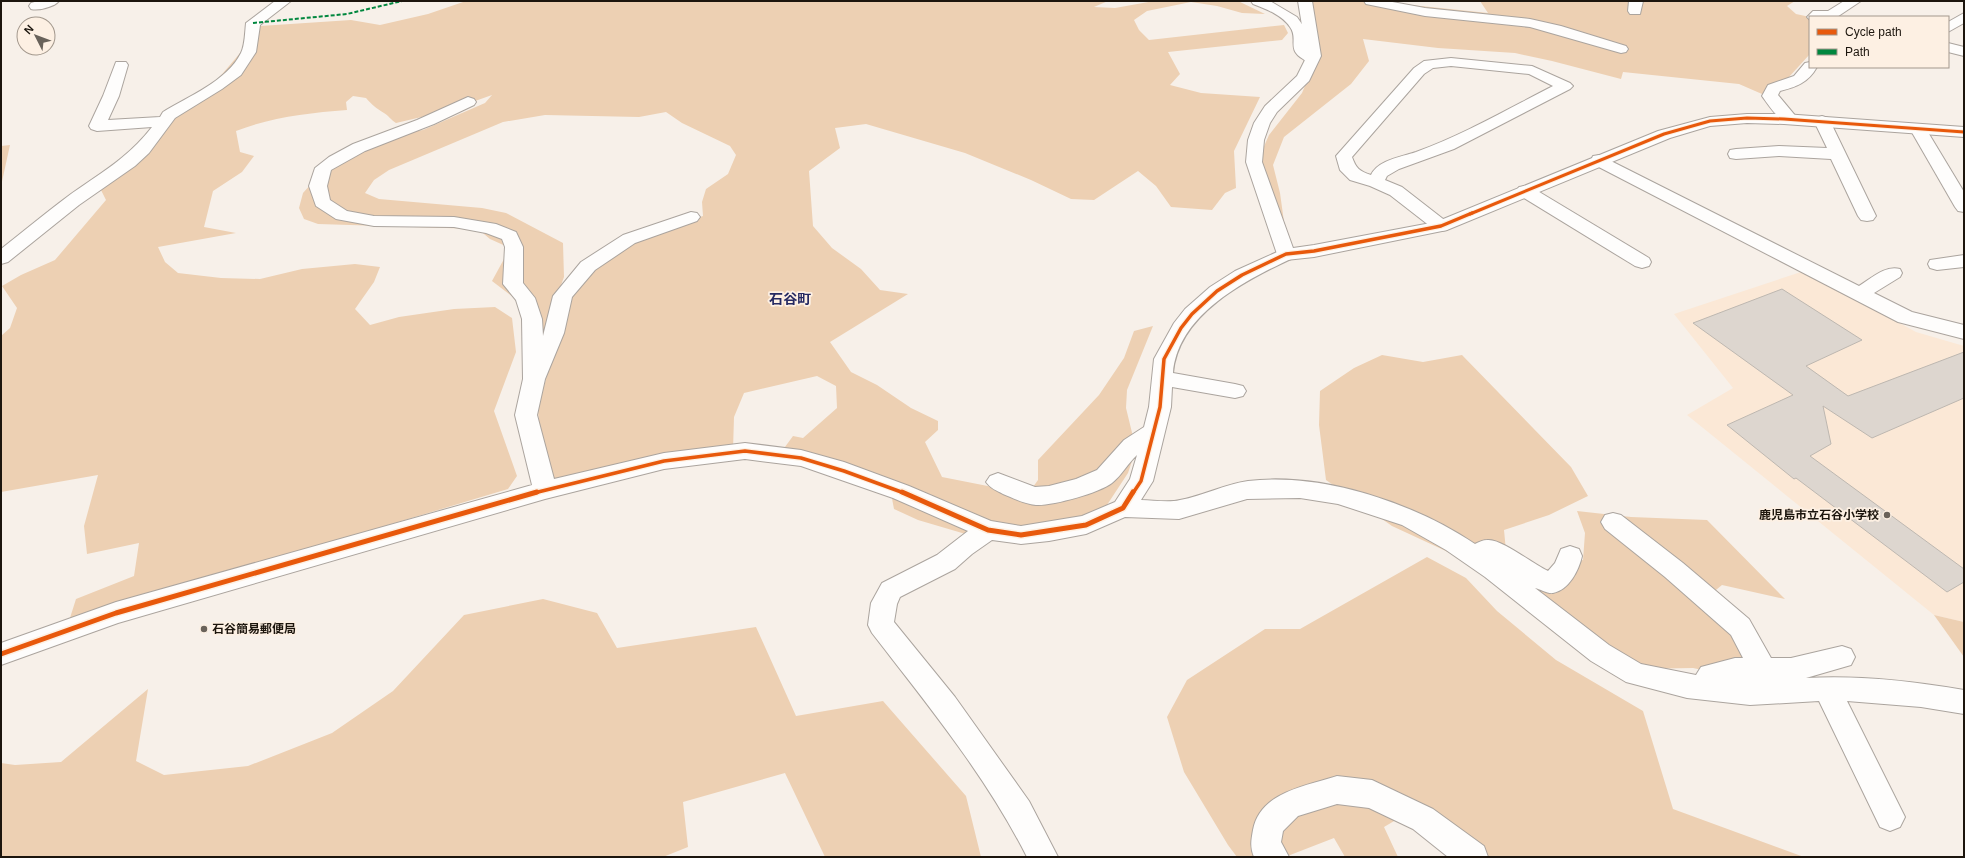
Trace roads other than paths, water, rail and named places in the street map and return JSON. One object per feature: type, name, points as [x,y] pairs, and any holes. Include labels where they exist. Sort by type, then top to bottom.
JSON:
[{"type":"street","points":[[36,6],[52,1]]},
{"type":"street","points":[[1,258],[73,200],[129,162],[143,149],[169,115],[217,86],[236,72],[249,52],[253,23],[284,1]]},
{"type":"street","points":[[1258,1],[1271,6],[1289,18],[1299,30],[1301,52],[1312,59]]},
{"type":"street","points":[[1284,1],[1306,5],[1314,56],[1304,78],[1271,110],[1262,123],[1256,140],[1254,162],[1286,254]]},
{"type":"street","points":[[1371,1],[1391,7],[1519,21],[1621,49]]},
{"type":"street","points":[[1815,16],[1818,14],[1831,15],[1854,1]]},
{"type":"street","points":[[1949,27],[1963,19]]},
{"type":"street","points":[[1949,46],[1964,52]]},
{"type":"street","points":[[1376,182],[1380,173],[1393,165],[1448,146],[1565,86],[1532,70],[1451,62],[1429,64],[1419,71],[1344,156],[1348,170],[1356,176],[1376,182],[1396,191],[1441,226]]},
{"type":"street","points":[[122,65],[111,96],[97,126],[164,121]]},
{"type":"street","points":[[1790,119],[1770,96],[1773,88],[1798,81],[1809,68]]},
{"type":"street","points":[[468,102],[423,123],[361,146],[332,161],[323,168],[318,186],[322,202],[342,215],[366,220],[454,222],[490,228],[510,236],[514,247],[512,265],[513,284],[525,298],[532,319],[534,379]]},
{"type":"street","points":[[1123,508],[1141,481],[1160,407],[1164,359],[1181,328],[1192,314],[1217,291],[1242,276],[1286,254],[1314,251],[1441,226],[1600,160],[1615,156],[1684,127],[1704,122],[1756,118],[1790,119],[1964,132]]},
{"type":"street","points":[[1822,122],[1867,216]]},
{"type":"street","points":[[1918,129],[1964,207]]},
{"type":"street","points":[[1736,154],[1778,151],[1838,154]]},
{"type":"street","points":[[1600,160],[1905,317],[1964,332]]},
{"type":"street","points":[[1525,191],[1642,262]]},
{"type":"street","points":[[545,490],[526,415],[534,379],[554,333],[563,296],[588,266],[629,239],[674,225],[691,217]]},
{"type":"street","points":[[1937,264],[1964,260]]},
{"type":"street","points":[[1860,294],[1893,273]]},
{"type":"street","points":[[1162,378],[1235,391]]},
{"type":"street","points":[[998,482],[1036,497],[1082,487],[1104,478],[1126,450],[1141,437],[1154,432]]},
{"type":"street","points":[[1,654],[116,613],[545,490],[664,461],[745,451],[801,458],[844,471],[901,492],[988,530],[1021,535],[1049,532],[1086,525],[1123,508],[1179,510],[1247,490],[1300,489],[1338,495],[1410,518],[1494,570],[1600,653],[1635,674],[1702,688],[1750,694],[1827,689],[1920,695],[1964,702]]},
{"type":"street","points":[[1613,522],[1674,570],[1740,626],[1763,670]]},
{"type":"street","points":[[988,530],[962,547],[946,562],[891,590],[884,603],[881,625],[945,706],[1019,811],[1043,857]]},
{"type":"street","points":[[1473,556],[1488,549],[1500,553],[1538,580],[1552,583],[1567,568],[1570,556]]},
{"type":"street","points":[[1702,688],[1710,675],[1735,670],[1791,670],[1842,657]]},
{"type":"street","points":[[1827,689],[1890,817]]},
{"type":"street","points":[[1274,857],[1265,846],[1269,824],[1289,805],[1337,790],[1372,794],[1423,819],[1473,857]]},
{"type":"place","name":"鹿児島市立石谷小学校","points":[[1887,515]]},
{"type":"place","name":"石谷簡易郵便局","points":[[204,629]]},
{"type":"district","name":"石谷町","points":[[790,299]]}]
